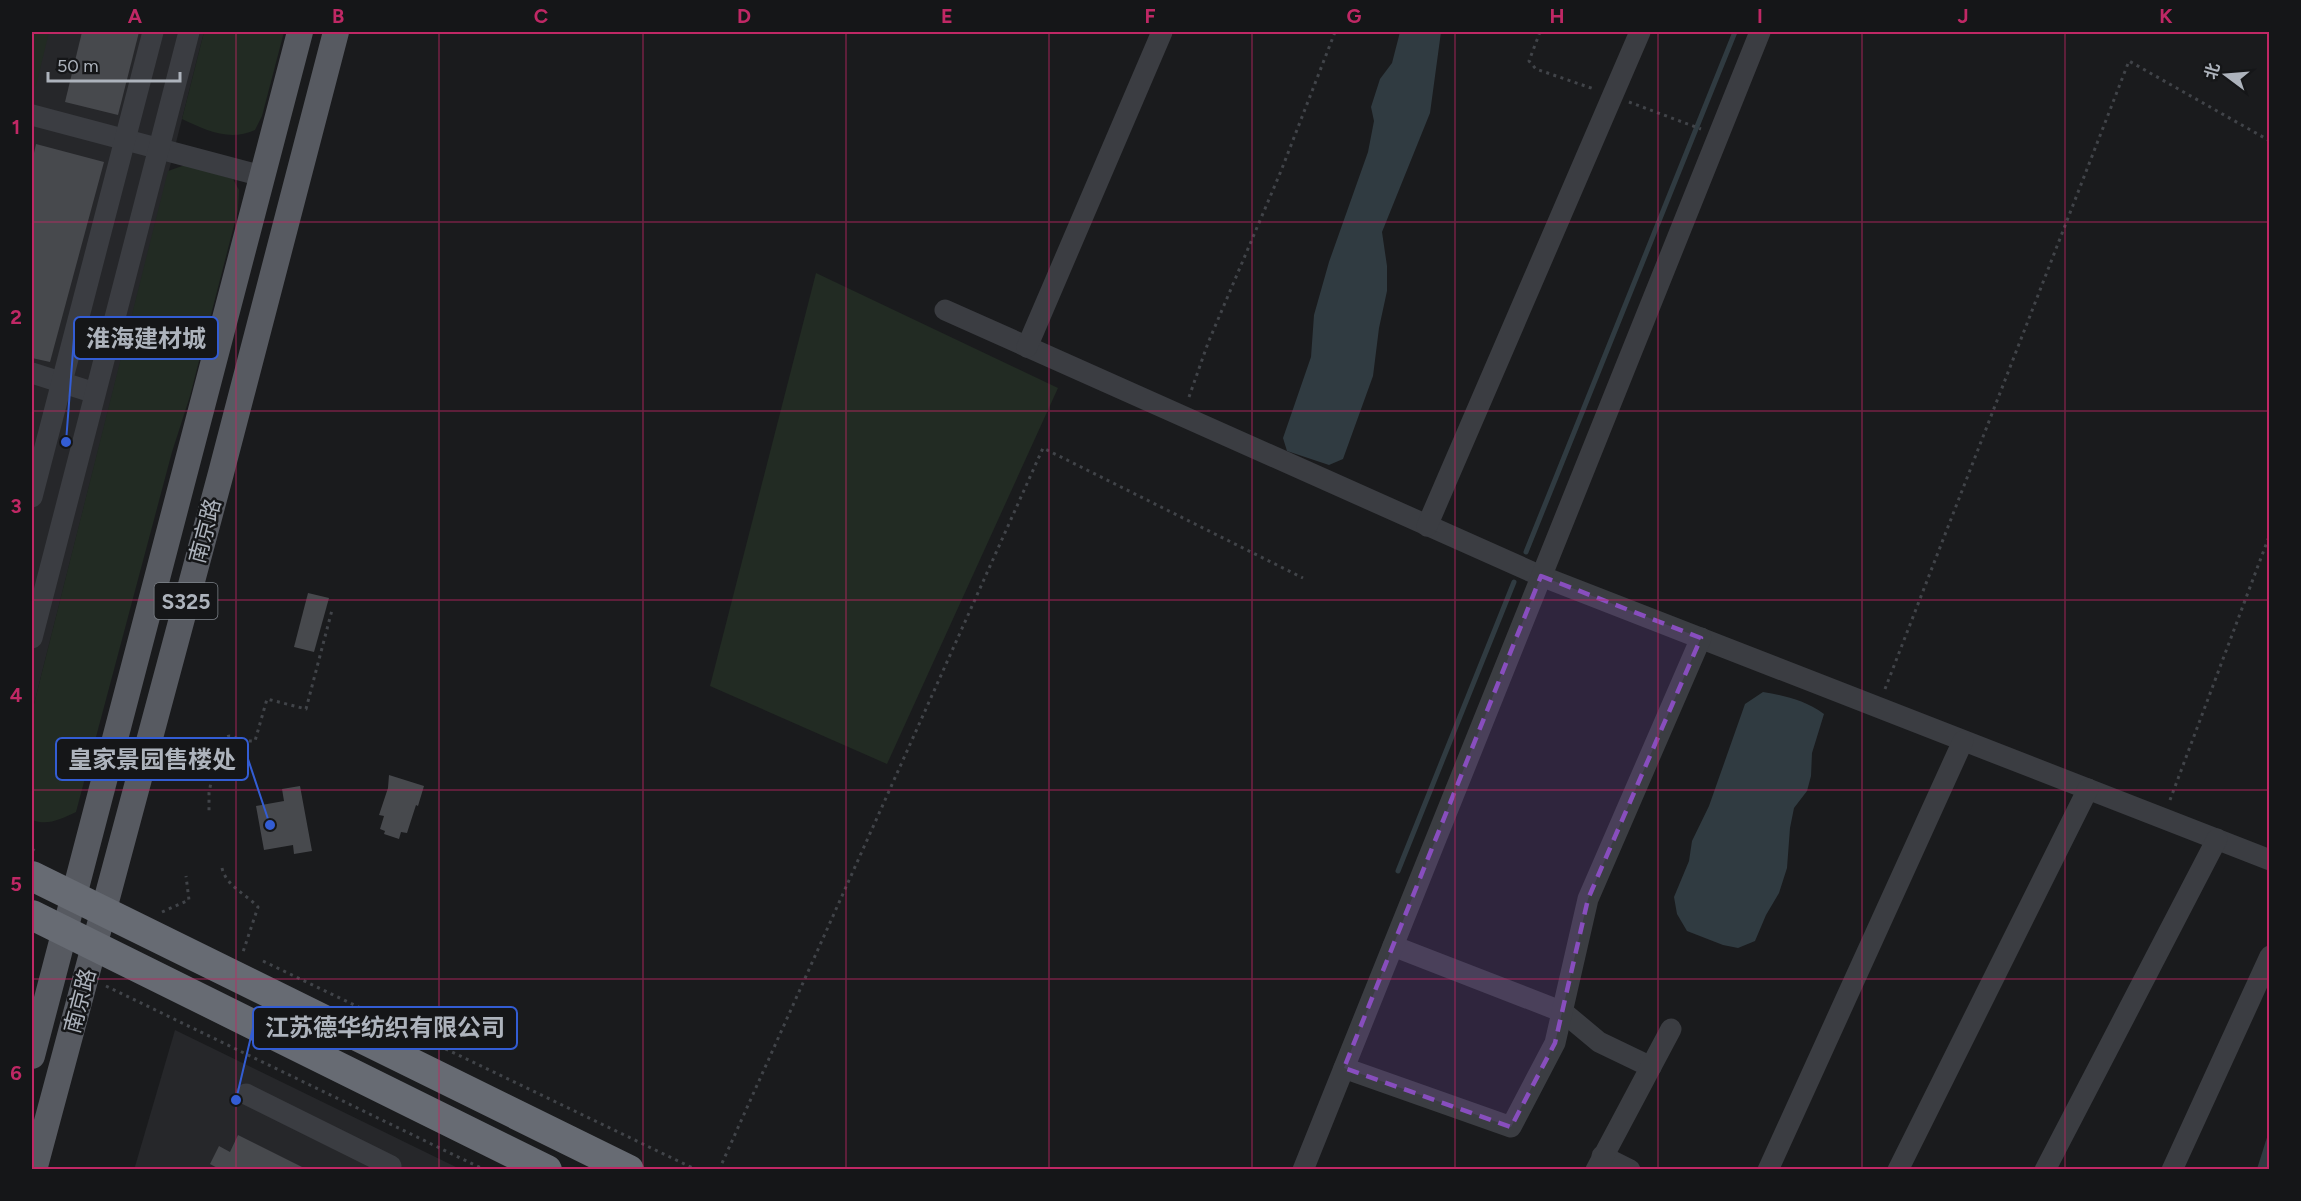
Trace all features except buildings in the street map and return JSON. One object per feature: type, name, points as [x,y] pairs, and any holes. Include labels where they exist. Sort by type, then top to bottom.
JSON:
[{"type":"highway","points":[[36,865],[74,897],[103,913],[629,1170]]},
{"type":"highway","points":[[32,915],[547,1170]]},
{"type":"main road","name":"南京路","points":[[32,1056],[300,32]]},
{"type":"main road","name":"南京路","points":[[34,1170],[221,473],[336,32]]},
{"type":"street","points":[[32,497],[153,32]]},
{"type":"street","points":[[32,638],[189,32]]},
{"type":"street","points":[[1027,346],[1162,32]]},
{"type":"street","points":[[1427,525],[1641,32]]},
{"type":"street","points":[[1304,1170],[1760,32]]},
{"type":"street","points":[[32,115],[262,176]]},
{"type":"street","points":[[945,310],[1541,576],[2270,860]]},
{"type":"street","points":[[32,373],[95,393]]},
{"type":"street","points":[[1344,1068],[1511,1127],[1555,1043],[1588,899],[1701,638]]},
{"type":"street","points":[[1768,1170],[1963,741]]},
{"type":"street","points":[[1898,1170],[2088,789]]},
{"type":"street","points":[[2045,1170],[2217,839]]},
{"type":"street","points":[[1393,946],[1563,1012],[1599,1042],[1651,1067]]},
{"type":"street","points":[[2172,1170],[2270,956]]},
{"type":"street","points":[[1630,1170],[1599,1163],[1671,1029]]},
{"type":"street","points":[[246,1094],[393,1168]]},
{"type":"path","points":[[1182,416],[1208,343],[1281,171],[1335,32]]},
{"type":"path","points":[[1878,707],[2129,61],[2270,141]]},
{"type":"path","points":[[1690,124],[1703,130]]},
{"type":"path","points":[[719,1170],[1044,448],[1303,578]]},
{"type":"path","points":[[2163,818],[2270,534]]},
{"type":"path","points":[[209,812],[209,789],[214,766],[212,753],[222,737],[227,735],[255,741],[267,699],[306,709],[332,610]]},
{"type":"path","points":[[150,735],[212,753]]},
{"type":"path","points":[[32,849],[36,865]]},
{"type":"path","points":[[222,868],[227,881],[247,895],[258,907],[243,951],[696,1170]]},
{"type":"path","points":[[172,917],[162,912],[189,900],[186,876]]},
{"type":"path","points":[[86,976],[485,1170]]},
{"type":"highlighted area","points":[[1541,576],[1701,638],[1588,899],[1555,1043],[1511,1127],[1344,1068]]},
{"type":"shaded area","points":[[32,32],[204,32],[32,712]]},
{"type":"shaded area","points":[[32,32],[49,32],[36,86],[32,88]]},
{"type":"shaded area","points":[[204,32],[284,32],[262,116],[255,130],[227,135],[182,119]]},
{"type":"shaded area","points":[[1400,32],[1441,32],[1430,113],[1382,232],[1387,266],[1387,291],[1379,328],[1373,376],[1343,459],[1329,465],[1287,451],[1283,438],[1311,357],[1314,315],[1329,262],[1368,152],[1374,121],[1371,107],[1380,79],[1392,63]]},
{"type":"shaded area","points":[[185,165],[233,179],[239,190],[238,210],[190,396],[172,452],[76,812],[54,821],[38,822],[32,820],[32,712],[168,171]]},
{"type":"shaded area","points":[[816,273],[1058,388],[887,764],[710,686]]},
{"type":"shaded area","points":[[1763,692],[1795,699],[1824,714],[1812,753],[1811,776],[1807,791],[1794,808],[1787,868],[1779,893],[1755,941],[1738,948],[1723,945],[1687,931],[1677,914],[1674,897],[1689,861],[1692,841],[1709,806],[1745,704]]},
{"type":"shaded area","points":[[175,1030],[460,1169],[134,1170]]},
{"type":"shaded area","points":[[2269,1131],[2269,1169],[2257,1169]]},
{"type":"waterway","points":[[1526,552],[1735,32]]},
{"type":"waterway","points":[[1398,871],[1514,582]]},
{"type":"place","name":"淮海建材城","points":[[66,442]]},
{"type":"place","name":"皇家景园售楼处","points":[[270,825]]},
{"type":"place","name":"江苏德华纺织有限公司","points":[[236,1100]]}]
